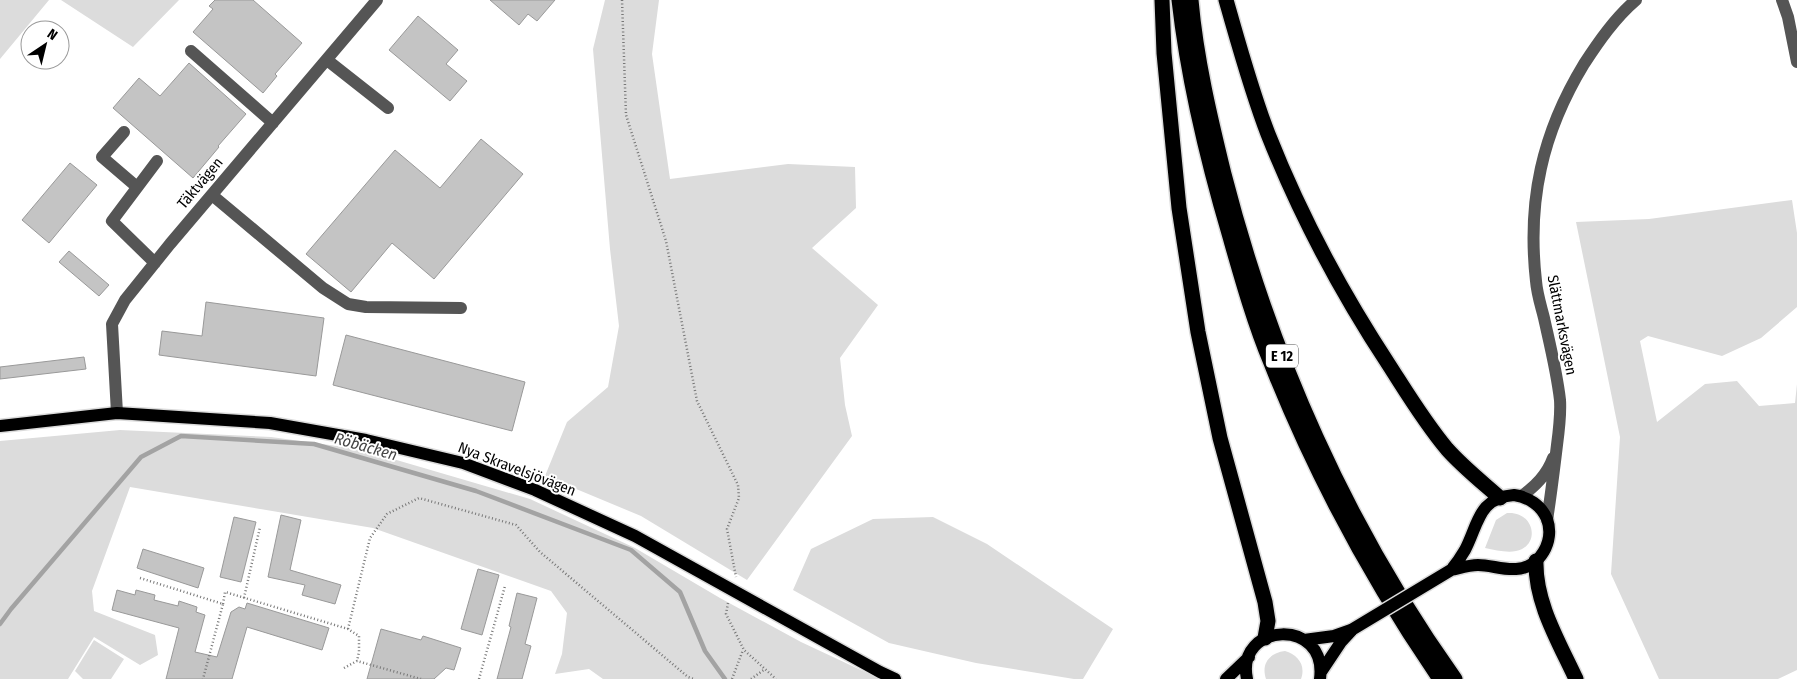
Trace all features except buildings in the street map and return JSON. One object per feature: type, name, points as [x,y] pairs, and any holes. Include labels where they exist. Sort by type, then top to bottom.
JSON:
[{"type":"highway","points":[[1162,0],[1164,52],[1179,208],[1198,332],[1220,438],[1265,602],[1268,621],[1265,638]]},
{"type":"highway","name":"E 12","points":[[1179,0],[1200,128],[1244,283],[1270,361],[1334,503],[1375,578],[1440,679]]},
{"type":"highway","name":"E 12","points":[[1190,0],[1217,146],[1255,281],[1282,355],[1314,432],[1387,575],[1455,679]]},
{"type":"highway","points":[[1226,0],[1244,63],[1268,133],[1304,217],[1338,283],[1420,414],[1446,448],[1464,467],[1500,498]]},
{"type":"highway","points":[[1536,561],[1535,579],[1542,606],[1576,679]]},
{"type":"main road","name":"Nya Skravelsjövägen","points":[[0,426],[117,413],[270,423],[366,440],[463,463],[535,490],[636,536],[895,679]]},
{"type":"main road","points":[[1304,640],[1334,636],[1353,629],[1451,570],[1477,565],[1515,570],[1524,568],[1543,554],[1549,541],[1549,527],[1540,508],[1522,496],[1514,495],[1493,500],[1481,512],[1464,552],[1451,570]]},
{"type":"main road","points":[[1320,676],[1341,642],[1353,629]]},
{"type":"main road","points":[[1247,679],[1246,669],[1249,657],[1255,646],[1265,638],[1276,634],[1288,634],[1304,640],[1315,652],[1319,662],[1320,676]]},
{"type":"main road","points":[[1226,679],[1249,657]]},
{"type":"street","name":"Täktvägen","points":[[117,413],[112,324],[125,300],[377,0]]},
{"type":"street","name":"Slättmarksvägen","points":[[1547,520],[1560,429],[1560,399],[1536,283],[1533,238],[1536,194],[1544,151],[1559,109],[1596,45],[1624,10],[1636,0]]},
{"type":"street","points":[[1782,0],[1788,17],[1797,62]]},
{"type":"street","points":[[191,51],[273,123]]},
{"type":"street","points":[[327,60],[388,108]]},
{"type":"street","points":[[124,132],[102,157],[137,187]]},
{"type":"street","points":[[154,264],[112,221],[157,161]]},
{"type":"street","points":[[212,195],[322,288],[348,304],[373,307],[461,308]]},
{"type":"street","name":"Slättmarksvägen","points":[[1522,496],[1534,488],[1543,476],[1551,462],[1557,444]]},
{"type":"path","points":[[622,0],[626,115],[666,241],[697,401],[738,484],[739,498],[727,529],[737,580]]},
{"type":"path","points":[[348,629],[370,538],[387,514],[419,498],[516,525],[540,552],[688,677],[694,679]]},
{"type":"path","points":[[244,598],[260,527]]},
{"type":"path","points":[[140,578],[223,604]]},
{"type":"path","points":[[479,679],[505,586]]},
{"type":"path","points":[[203,679],[225,592],[348,629],[359,636],[360,652],[357,661],[344,668]]},
{"type":"path","points":[[728,603],[726,614],[744,650],[776,679]]},
{"type":"path","points":[[732,679],[744,650]]},
{"type":"path","points":[[357,661],[421,679]]},
{"type":"path","points":[[751,679],[765,669]]},
{"type":"shaded area","points":[[0,0],[49,0],[32,20],[20,20],[20,35],[0,59]]},
{"type":"shaded area","points":[[61,0],[179,0],[133,47]]},
{"type":"shaded area","points":[[605,0],[659,0],[652,54],[670,179],[788,164],[855,167],[856,208],[812,248],[878,305],[840,358],[845,405],[852,436],[747,580],[641,516],[545,476],[567,422],[608,387],[619,326],[610,249],[593,49]]},
{"type":"shaded area","points":[[1792,200],[1797,233],[1797,307],[1761,338],[1722,356],[1648,336],[1640,341],[1657,422],[1705,384],[1737,381],[1759,406],[1795,403],[1797,384],[1797,670],[1778,679],[1659,679],[1611,574],[1620,437],[1576,222],[1649,219]]},
{"type":"shaded area","points":[[120,430],[271,437],[359,449],[530,499],[635,548],[720,598],[801,642],[880,679],[603,679],[589,669],[555,674],[562,654],[567,613],[551,591],[373,528],[130,487],[92,591],[94,611],[155,635],[158,655],[140,665],[94,637],[68,679],[0,679],[0,441]]},
{"type":"shaded area","points":[[1507,513],[1524,517],[1529,523],[1532,536],[1529,543],[1524,548],[1512,552],[1485,548],[1496,520]]},
{"type":"shaded area","points":[[933,517],[987,544],[1113,629],[1083,679],[976,663],[889,643],[793,590],[811,549],[873,519]]},
{"type":"shaded area","points":[[94,640],[124,659],[111,679],[83,679],[75,671]]},
{"type":"shaded area","points":[[1285,651],[1294,655],[1300,661],[1302,665],[1301,679],[1266,679],[1265,669],[1268,660],[1275,654]]},
{"type":"waterway","name":"Röbäcken","points":[[0,624],[141,457],[181,436],[314,444],[476,491],[631,550],[680,592],[705,651],[725,679]]}]
